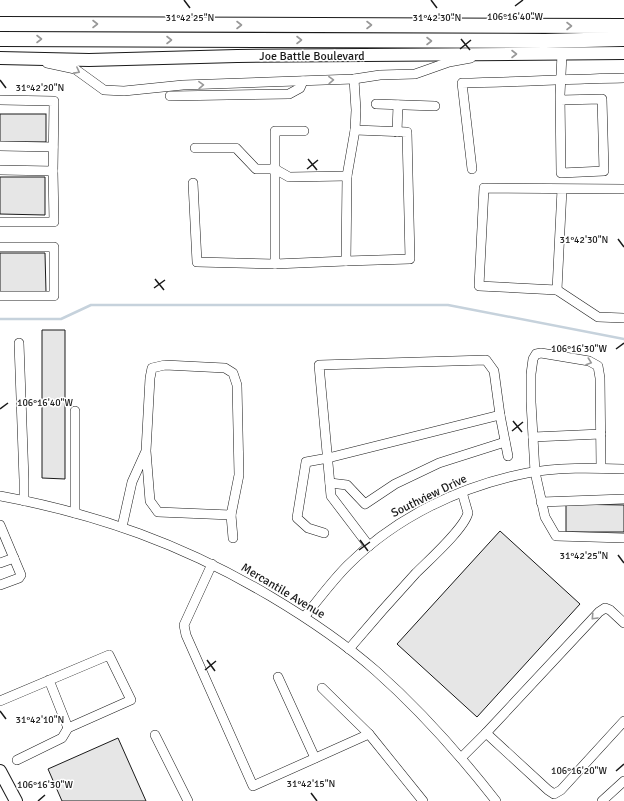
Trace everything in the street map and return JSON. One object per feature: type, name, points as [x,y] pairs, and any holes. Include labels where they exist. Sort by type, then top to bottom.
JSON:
[{"type":"highway","points":[[0,24],[624,26]]},
{"type":"highway","points":[[0,39],[529,41],[624,39]]},
{"type":"main road","name":"Joe Battle Boulevard","points":[[0,58],[89,60],[237,56],[624,53]]},
{"type":"main road","points":[[0,771],[16,801]]},
{"type":"street","points":[[26,59],[75,69],[104,90],[124,91],[183,85],[354,79],[380,75],[415,74],[449,62],[493,54]]},
{"type":"street","points":[[560,100],[602,99],[604,171],[561,173],[560,100],[562,54]]},
{"type":"street","points":[[472,169],[462,83],[624,78]]},
{"type":"street","points":[[346,261],[347,176],[355,130],[356,110],[354,79]]},
{"type":"street","points":[[170,96],[289,94],[300,88],[303,80]]},
{"type":"street","points":[[0,100],[54,101],[54,222],[0,222]]},
{"type":"street","points":[[376,104],[435,106]]},
{"type":"street","points":[[397,132],[398,105]]},
{"type":"street","points":[[193,183],[197,262],[275,264],[410,259],[407,132],[355,130]]},
{"type":"street","points":[[275,264],[275,131],[304,131]]},
{"type":"street","points":[[0,146],[53,147]]},
{"type":"street","points":[[195,148],[236,148],[256,168],[274,169],[289,177],[347,176]]},
{"type":"street","points":[[0,170],[53,170]]},
{"type":"street","points":[[624,189],[484,188],[479,286],[557,290],[598,317],[624,318]]},
{"type":"street","points":[[557,290],[562,189]]},
{"type":"street","points":[[0,247],[54,248],[54,296],[0,296]]},
{"type":"street","points":[[19,343],[24,500]]},
{"type":"street","points":[[601,468],[599,370],[594,363],[590,361],[541,353],[536,354],[533,359],[531,374],[533,436],[535,472],[545,517],[556,536],[624,538]]},
{"type":"street","points":[[369,546],[331,496],[319,365],[486,360],[494,371],[500,415],[508,456]]},
{"type":"street","points":[[231,516],[158,512],[150,501],[146,451],[150,378],[152,368],[165,365],[225,368],[234,372],[237,385],[239,475],[231,516],[232,538]]},
{"type":"street","points":[[74,513],[75,411]]},
{"type":"street","points":[[324,533],[308,528],[297,518],[306,462],[328,458],[500,415]]},
{"type":"street","points":[[533,436],[601,434]]},
{"type":"street","points":[[330,484],[346,485],[365,504],[395,484],[439,463],[505,442]]},
{"type":"street","points":[[122,527],[132,482],[146,451]]},
{"type":"street","name":"Southview Drive","points":[[305,616],[336,578],[369,546],[391,528],[436,503],[491,481],[535,472],[601,468],[624,469]]},
{"type":"street","points":[[348,649],[451,538],[465,520],[468,513],[462,492]]},
{"type":"street","name":"Mercantile Avenue","points":[[0,496],[24,500],[74,513],[122,527],[164,542],[212,564],[305,616],[375,670],[405,698],[461,758],[496,801]]},
{"type":"street","points":[[542,502],[624,499]]},
{"type":"street","points":[[0,525],[21,575],[20,578],[0,585]]},
{"type":"street","points":[[0,563],[14,558]]},
{"type":"street","points":[[212,564],[184,625],[186,634],[253,786],[368,734]]},
{"type":"street","points":[[461,758],[603,608],[610,610],[624,623]]},
{"type":"street","points":[[0,701],[109,654],[131,700],[68,728],[62,738],[17,760]]},
{"type":"street","points":[[278,677],[315,758]]},
{"type":"street","points":[[48,680],[68,728]]},
{"type":"street","points":[[322,688],[368,734],[423,801]]},
{"type":"street","points":[[486,733],[554,794],[561,790],[624,721]]},
{"type":"street","points":[[155,735],[188,801]]},
{"type":"street","points":[[602,801],[624,781]]},
{"type":"building","points":[[0,114],[46,114],[46,142],[0,142]]},
{"type":"building","points":[[0,177],[45,177],[45,215],[0,214]]},
{"type":"building","points":[[0,253],[45,253],[46,292],[0,292]]},
{"type":"building","points":[[42,330],[65,330],[65,479],[42,478]]},
{"type":"building","points":[[566,504],[624,505],[624,532],[566,532]]},
{"type":"building","points":[[500,531],[580,604],[477,717],[397,644]]},
{"type":"building","points":[[118,738],[146,801],[62,801],[48,769]]},
{"type":"waterway","points":[[0,319],[61,319],[91,305],[448,305],[624,339]]}]
